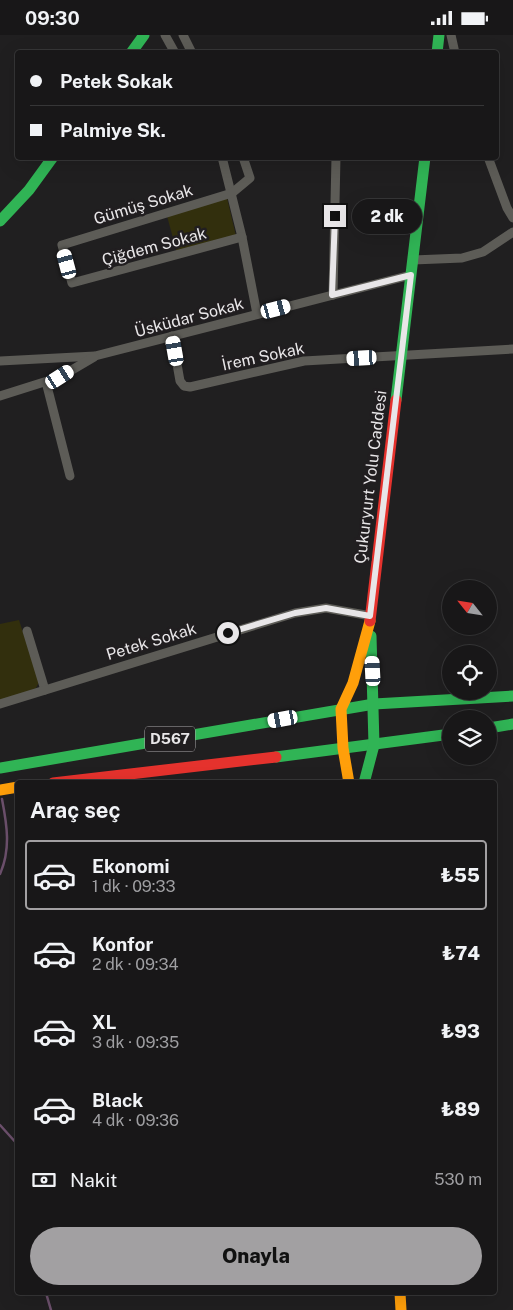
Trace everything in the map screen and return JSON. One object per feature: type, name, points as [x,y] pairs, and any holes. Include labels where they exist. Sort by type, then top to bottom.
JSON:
[{"type":"main road","points":[[133,50],[144,35]]},
{"type":"main road","points":[[437,50],[439,35]]},
{"type":"main road","points":[[0,221],[29,190],[51,160]]},
{"type":"main road","name":"Çukuryurt Yolu Caddesi","points":[[370,618],[426,160]]},
{"type":"main road","points":[[365,780],[374,745],[370,618]]},
{"type":"main road","points":[[348,780],[343,748],[341,709],[353,683],[370,618]]},
{"type":"main road","name":"D567","points":[[0,768],[374,704],[513,696]]},
{"type":"main road","points":[[497,727],[513,724]]},
{"type":"main road","name":"D567","points":[[78,780],[442,735]]},
{"type":"main road","points":[[0,790],[15,788]]},
{"type":"main road","points":[[400,1295],[401,1310]]},
{"type":"street","points":[[165,35],[173,50]]},
{"type":"street","points":[[182,35],[190,50]]},
{"type":"street","points":[[451,35],[454,50]]},
{"type":"street","points":[[223,160],[242,237],[257,314]]},
{"type":"street","points":[[232,193],[250,178],[244,160]]},
{"type":"street","points":[[332,295],[336,160]]},
{"type":"street","points":[[489,160],[506,208],[513,218]]},
{"type":"street","name":"Gümüş Sokak","points":[[72,283],[62,245],[232,193]]},
{"type":"street","points":[[413,260],[462,258],[484,252],[513,233]]},
{"type":"street","name":"Çiğdem Sokak","points":[[72,283],[242,237]]},
{"type":"street","name":"Üsküdar Sokak","points":[[0,361],[95,356],[411,275]]},
{"type":"street","name":"İrem Sokak","points":[[172,336],[180,381],[184,386],[190,387],[304,361],[513,349]]},
{"type":"street","points":[[0,396],[60,377],[95,356]]},
{"type":"street","points":[[46,382],[70,476]]},
{"type":"street","name":"Petek Sokak","points":[[0,704],[295,613],[326,608],[370,618]]},
{"type":"street","points":[[27,631],[45,690]]},
{"type":"shaded area","points":[[227,198],[236,236],[177,253],[167,216]]},
{"type":"shaded area","points":[[19,620],[39,682],[36,688],[0,704],[0,624]]},
{"type":"waterway","points":[[0,874],[7,846],[2,799]]},
{"type":"waterway","points":[[0,1125],[15,1142]]},
{"type":"waterway","points":[[47,1295],[51,1310]]},
{"type":"traffic: fast","points":[[133,50],[144,35]]},
{"type":"traffic: fast","points":[[437,50],[439,35]]},
{"type":"traffic: fast","points":[[0,221],[29,190],[51,160]]},
{"type":"traffic: fast","points":[[396,400],[425,160]]},
{"type":"traffic: fast","points":[[365,780],[374,745],[371,636]]},
{"type":"traffic: fast","points":[[0,768],[374,704],[513,696]]},
{"type":"traffic: fast","points":[[497,727],[513,724]]},
{"type":"traffic: fast","points":[[276,757],[442,735]]},
{"type":"traffic: slow","points":[[348,780],[343,748],[341,709],[353,683],[370,621]]},
{"type":"traffic: slow","points":[[0,790],[15,788]]},
{"type":"traffic: slow","points":[[400,1295],[401,1310]]},
{"type":"traffic: jam","points":[[370,621],[396,400]]},
{"type":"traffic: jam","points":[[79,780],[276,757]]},
{"type":"route","points":[[228,633],[295,613],[326,608],[370,616],[411,275],[332,295],[335,216]]}]
